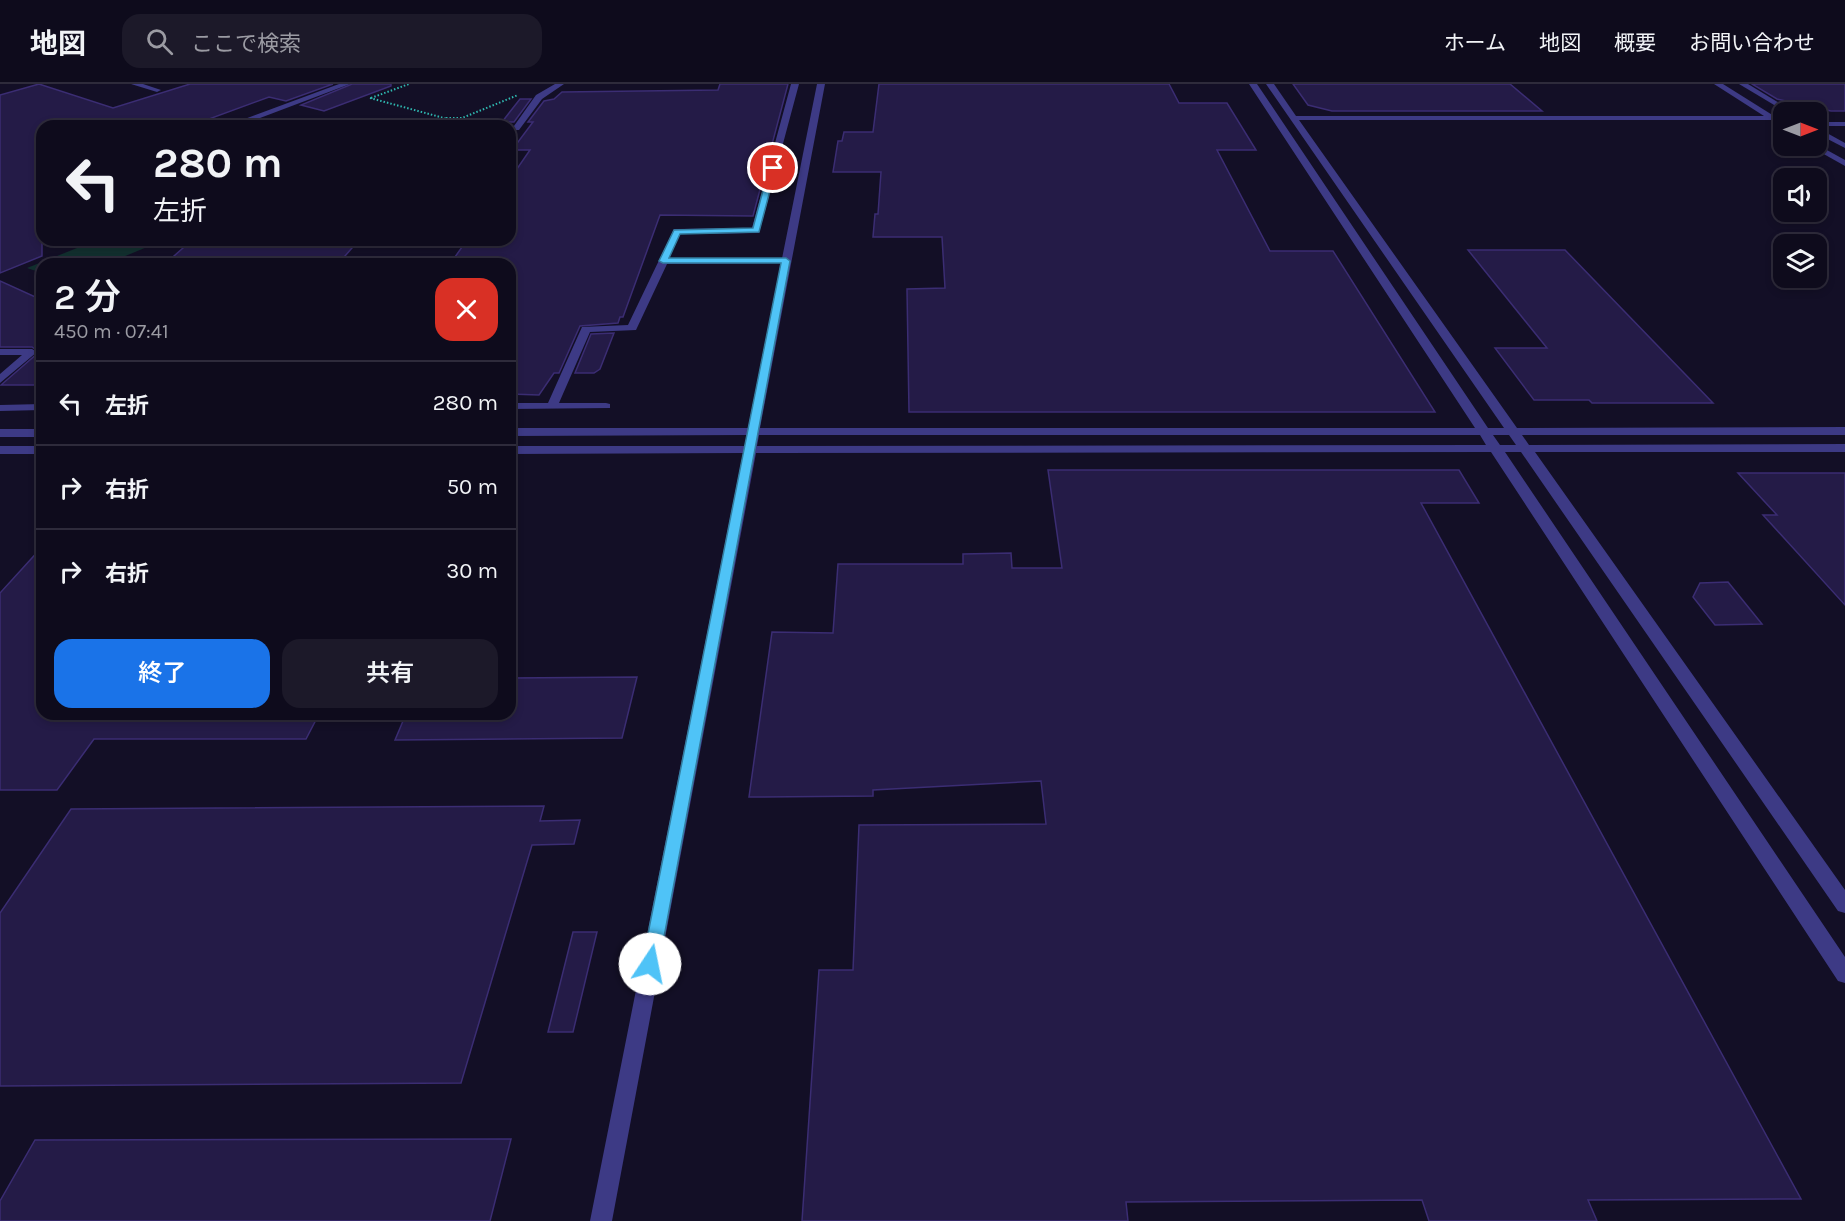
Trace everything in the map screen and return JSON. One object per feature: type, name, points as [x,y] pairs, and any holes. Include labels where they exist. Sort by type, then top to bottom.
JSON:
[{"type":"street","points":[[135,84],[157,90]]},
{"type":"street","points":[[247,120],[346,84]]},
{"type":"street","points":[[516,124],[539,97],[560,84]]},
{"type":"street","points":[[552,406],[586,329],[632,328],[677,231],[756,231],[795,84]]},
{"type":"street","points":[[601,1221],[821,84]]},
{"type":"street","points":[[1252,84],[1845,974]]},
{"type":"street","points":[[1270,84],[1845,905]]},
{"type":"street","points":[[1718,84],[1772,118]]},
{"type":"street","points":[[1743,84],[1773,102]]},
{"type":"street","points":[[1297,122],[1772,118]]},
{"type":"street","points":[[1827,118],[1845,118]]},
{"type":"street","points":[[1297,122],[1773,123]]},
{"type":"street","points":[[1827,125],[1845,124]]},
{"type":"street","points":[[1827,134],[1845,146]]},
{"type":"street","points":[[1827,153],[1845,164]]},
{"type":"street","points":[[663,261],[786,261]]},
{"type":"street","points":[[0,352],[32,352],[0,380]]},
{"type":"street","points":[[516,406],[606,406]]},
{"type":"street","points":[[0,408],[36,407]]},
{"type":"street","points":[[516,432],[1845,431]]},
{"type":"street","points":[[0,433],[36,433]]},
{"type":"street","points":[[516,450],[1845,447]]},
{"type":"street","points":[[0,450],[36,450]]},
{"type":"path","points":[[409,84],[370,98],[453,120]]},
{"type":"path","points":[[446,118],[450,116],[462,118],[523,93]]},
{"type":"green space","points":[[82,246],[150,246],[120,258],[52,258]]},
{"type":"green space","points":[[36,264],[36,271],[27,268]]},
{"type":"building","points":[[39,84],[113,108],[190,84],[333,84],[286,101],[269,97],[206,120],[36,120],[36,246],[42,246],[42,256],[0,273],[0,95]]},
{"type":"building","points":[[352,84],[391,84],[391,86],[324,111],[301,105]]},
{"type":"building","points":[[720,84],[788,84],[753,216],[660,215],[623,317],[620,317],[618,323],[580,326],[559,373],[554,373],[539,395],[516,394],[516,258],[454,258],[463,246],[516,246],[516,170],[530,150],[516,150],[516,145],[533,122],[528,122],[544,101],[554,99],[562,92],[718,90]]},
{"type":"building","points":[[879,84],[1169,84],[1179,103],[1227,103],[1256,150],[1217,150],[1270,251],[1333,251],[1435,412],[909,412],[907,289],[945,288],[942,237],[873,237],[875,214],[878,214],[881,172],[833,172],[838,141],[842,141],[844,132],[873,132]]},
{"type":"building","points":[[1293,84],[1510,84],[1542,111],[1332,111],[1308,105]]},
{"type":"building","points":[[1752,84],[1845,84],[1845,111],[1827,110],[1827,102],[1790,102],[1777,99]]},
{"type":"building","points":[[520,99],[531,99],[515,120],[504,120]]},
{"type":"building","points":[[185,246],[354,246],[343,258],[172,258]]},
{"type":"building","points":[[1468,250],[1565,250],[1713,403],[1592,403],[1589,400],[1534,400],[1495,348],[1547,348]]},
{"type":"building","points":[[0,281],[36,297],[36,350],[32,347],[0,347]]},
{"type":"building","points":[[614,333],[600,369],[594,373],[575,373],[591,334]]},
{"type":"building","points":[[36,355],[36,385],[1,385]]},
{"type":"building","points":[[1048,470],[1459,470],[1479,503],[1421,503],[1801,1199],[1588,1200],[1597,1221],[1429,1221],[1422,1200],[1126,1202],[1128,1221],[802,1221],[819,970],[853,970],[859,825],[1046,824],[1041,781],[873,790],[873,796],[749,797],[772,632],[833,633],[838,564],[963,564],[963,554],[1011,553],[1012,568],[1062,568]]},
{"type":"building","points":[[1738,473],[1845,473],[1845,605],[1763,515],[1777,515]]},
{"type":"building","points":[[36,554],[36,720],[316,720],[306,739],[94,739],[57,790],[0,790],[0,593]]},
{"type":"building","points":[[1728,582],[1762,624],[1715,625],[1693,597],[1700,583]]},
{"type":"building","points":[[637,677],[622,738],[395,740],[403,720],[516,720],[516,678]]},
{"type":"building","points":[[544,806],[540,821],[580,820],[574,844],[532,845],[461,1083],[0,1086],[0,913],[71,809]]},
{"type":"building","points":[[573,932],[597,932],[573,1032],[548,1032]]},
{"type":"building","points":[[511,1139],[490,1221],[0,1221],[0,1201],[35,1140]]},
{"type":"route","points":[[650,964],[786,261],[663,261],[677,231],[756,231],[773,168]]}]
